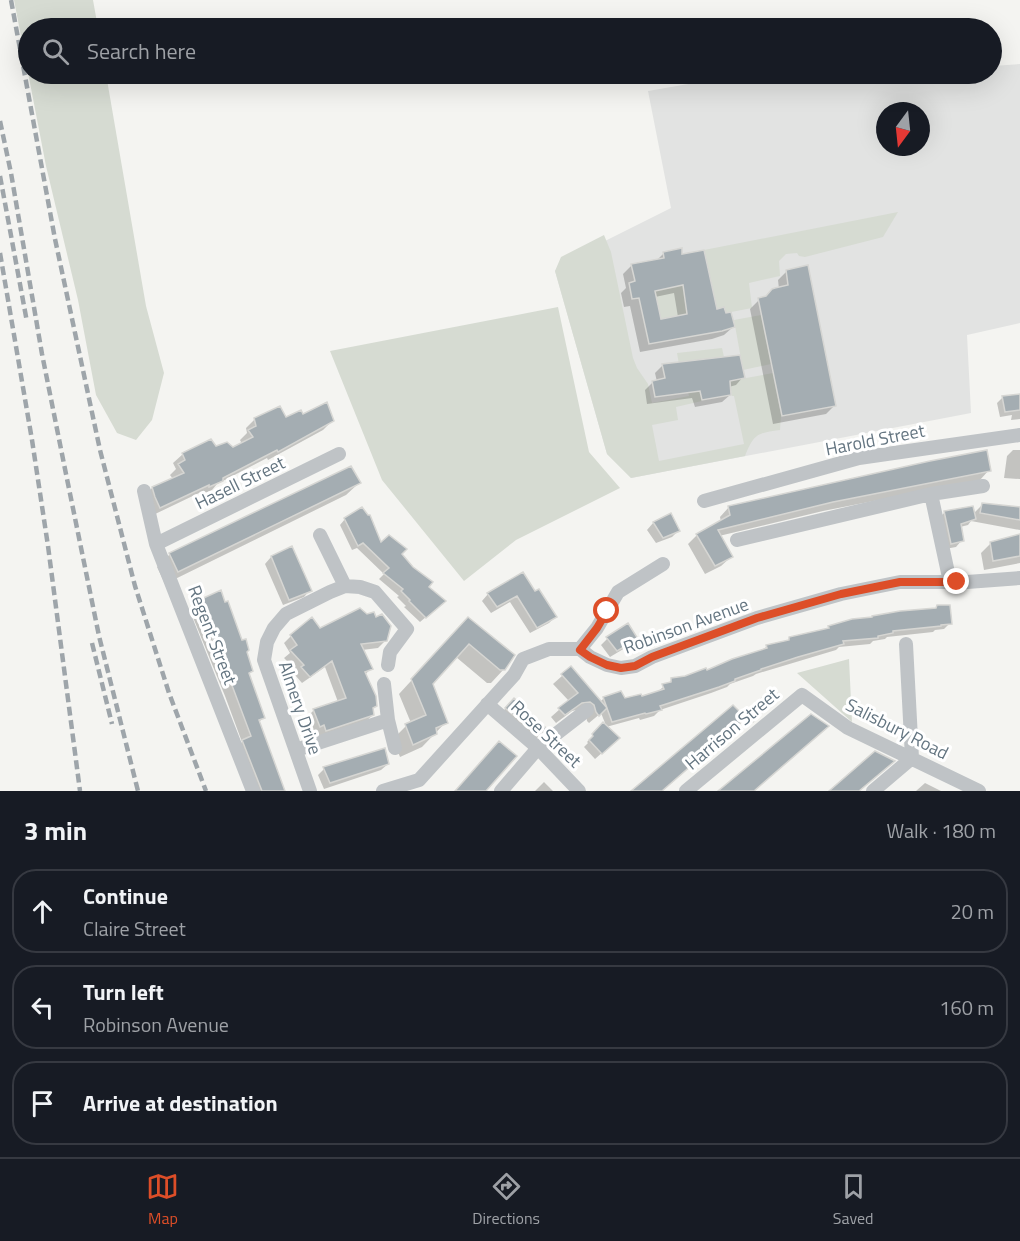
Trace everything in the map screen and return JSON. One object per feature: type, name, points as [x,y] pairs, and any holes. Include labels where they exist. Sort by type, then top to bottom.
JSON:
[{"type":"street","name":"Harold Street","points":[[704,501],[859,458],[1020,435]]},
{"type":"street","name":"Hasell Street","points":[[156,544],[339,454]]},
{"type":"street","points":[[737,540],[931,494],[983,486]]},
{"type":"street","name":"Regent Street","points":[[144,491],[156,544],[253,791]]},
{"type":"street","points":[[931,494],[950,582]]},
{"type":"street","points":[[320,535],[345,586],[360,587],[375,592],[407,629],[390,652],[388,665]]},
{"type":"street","points":[[383,791],[419,780],[514,675],[523,659],[549,649],[580,650],[597,628],[618,592],[663,564]]},
{"type":"street","name":"Robinson Avenue","points":[[580,650],[607,665],[621,668],[635,666],[652,657],[757,618],[841,594],[900,582],[968,582],[1020,578]]},
{"type":"street","name":"Almery Drive","points":[[310,791],[264,660],[267,642],[274,628],[286,614],[345,586]]},
{"type":"street","points":[[873,791],[912,758],[906,644]]},
{"type":"street","points":[[384,684],[388,720],[395,748]]},
{"type":"street","name":"Salisbury Road","points":[[802,695],[848,728],[979,791]]},
{"type":"street","name":"Harrison Street","points":[[686,791],[802,695]]},
{"type":"street","name":"Rose Street","points":[[487,704],[538,748],[579,791]]},
{"type":"street","points":[[501,791],[538,748],[587,710]]},
{"type":"street","points":[[296,750],[388,720]]},
{"type":"shaded area","points":[[14,0],[93,0],[96,18],[18,18],[18,21]]},
{"type":"shaded area","points":[[1020,64],[1020,323],[967,335],[971,413],[631,478],[607,454],[555,271],[563,262],[671,208],[648,91],[688,84],[1002,84],[1002,65]]},
{"type":"shaded area","points":[[30,84],[108,84],[146,306],[164,373],[152,420],[136,440],[117,433],[96,395],[78,300],[46,166]]},
{"type":"shaded area","points":[[898,212],[883,237],[805,257],[797,253],[786,254],[779,261],[780,276],[749,283],[752,308],[726,313],[717,309],[704,250]]},
{"type":"shaded area","points":[[604,235],[611,252],[633,358],[648,384],[652,403],[689,396],[681,376],[677,353],[722,348],[724,357],[693,361],[702,401],[676,407],[678,420],[652,425],[659,461],[744,444],[730,381],[773,373],[781,415],[780,430],[757,436],[745,456],[631,478],[607,454],[555,271],[561,257]]},
{"type":"shaded area","points":[[683,285],[687,314],[661,319],[655,291]]},
{"type":"shaded area","points":[[558,307],[589,452],[620,488],[516,540],[464,581],[382,480],[330,351]]},
{"type":"shaded area","points":[[761,315],[771,364],[743,370],[734,320]]},
{"type":"shaded area","points":[[849,659],[852,722],[797,673]]},
{"type":"building","points":[[682,248],[682,254],[704,250],[717,309],[724,307],[726,313],[731,312],[735,327],[649,344],[639,298],[632,299],[629,283],[635,281],[631,264],[664,258],[663,252]],"holes":[[[683,285],[687,314],[661,319],[655,291]]]},
{"type":"building","points":[[808,265],[836,406],[782,416],[758,298],[766,296],[772,289],[788,285],[786,270]]},
{"type":"building","points":[[740,355],[745,378],[730,381],[731,395],[702,400],[700,391],[655,397],[652,381],[665,378],[662,364]]},
{"type":"building","points":[[1020,394],[1020,410],[1005,412],[1002,396]]},
{"type":"building","points":[[327,402],[334,421],[278,452],[277,450],[223,478],[223,481],[209,487],[209,485],[160,508],[152,487],[184,473],[178,464],[185,460],[182,453],[211,439],[216,446],[227,442],[233,447],[253,437],[248,430],[256,426],[254,418],[280,406],[286,417],[301,410],[303,414]]},
{"type":"building","points":[[987,450],[991,471],[833,502],[718,530],[733,557],[715,566],[696,534],[730,515],[728,506]]},
{"type":"building","points":[[351,466],[361,483],[178,572],[169,553]]},
{"type":"building","points":[[982,503],[1020,507],[1020,520],[980,513]]},
{"type":"building","points":[[973,506],[976,519],[961,524],[964,541],[951,544],[944,511]]},
{"type":"building","points":[[362,507],[370,515],[381,542],[389,535],[407,549],[402,554],[413,567],[433,582],[429,587],[446,601],[426,618],[401,591],[403,589],[383,573],[389,568],[363,543],[358,546],[344,518]]},
{"type":"building","points":[[671,513],[680,531],[663,538],[653,522]]},
{"type":"building","points":[[1020,534],[1020,556],[993,561],[990,542]]},
{"type":"building","points":[[292,546],[312,591],[289,600],[271,556]]},
{"type":"building","points":[[523,572],[535,591],[539,589],[557,617],[537,628],[517,596],[497,607],[487,593]]},
{"type":"building","points":[[221,590],[225,602],[228,601],[242,640],[246,639],[249,650],[247,652],[253,671],[249,673],[265,718],[259,720],[285,791],[262,791],[242,740],[251,736],[197,601]]},
{"type":"building","points":[[937,605],[950,605],[952,624],[893,631],[893,633],[878,636],[878,638],[843,641],[844,644],[761,669],[719,687],[660,706],[662,710],[612,722],[603,697],[621,691],[625,698],[641,694],[642,696],[664,689],[662,684],[671,682],[671,678],[685,676],[706,668],[707,670],[767,648],[766,645],[789,640],[789,637],[829,628],[828,626],[852,619],[936,608]]},
{"type":"building","points":[[360,608],[367,614],[374,612],[376,617],[382,614],[391,626],[387,641],[361,644],[373,669],[365,672],[376,696],[377,706],[373,708],[374,715],[326,731],[324,725],[320,727],[313,709],[346,698],[332,661],[310,677],[301,667],[304,665],[290,650],[297,645],[290,635],[312,617],[320,628]]},
{"type":"building","points":[[468,617],[515,655],[505,670],[500,670],[469,644],[433,684],[448,723],[436,728],[437,734],[413,745],[405,724],[426,715],[411,679]]},
{"type":"building","points":[[628,623],[638,639],[617,651],[606,637]]},
{"type":"building","points":[[571,666],[607,708],[599,716],[590,702],[582,703],[565,715],[558,708],[578,693],[561,674]]},
{"type":"building","points":[[773,689],[779,696],[753,722],[744,713]]},
{"type":"building","points":[[514,698],[547,729],[538,736],[505,708]]},
{"type":"building","points":[[733,705],[746,718],[662,791],[631,791]]},
{"type":"building","points":[[811,714],[829,726],[754,791],[718,791]]},
{"type":"building","points":[[603,722],[620,738],[602,754],[589,740]]},
{"type":"building","points":[[499,741],[517,756],[486,791],[455,791]]},
{"type":"building","points":[[385,748],[389,764],[330,783],[323,767]]},
{"type":"building","points":[[875,751],[895,761],[859,791],[829,791]]},
{"type":"railway","points":[[11,0],[18,38]]},
{"type":"railway","points":[[26,84],[55,239],[100,450],[135,586],[169,693],[206,791]]},
{"type":"railway","points":[[0,121],[42,354],[99,636],[138,791]]},
{"type":"railway","points":[[0,176],[27,322]]},
{"type":"railway","points":[[0,253],[48,546],[80,791]]},
{"type":"railway","points":[[92,643],[112,724]]},
{"type":"route","points":[[607,611],[580,650],[607,665],[621,668],[635,666],[652,657],[757,618],[841,594],[900,582],[957,582]]}]
